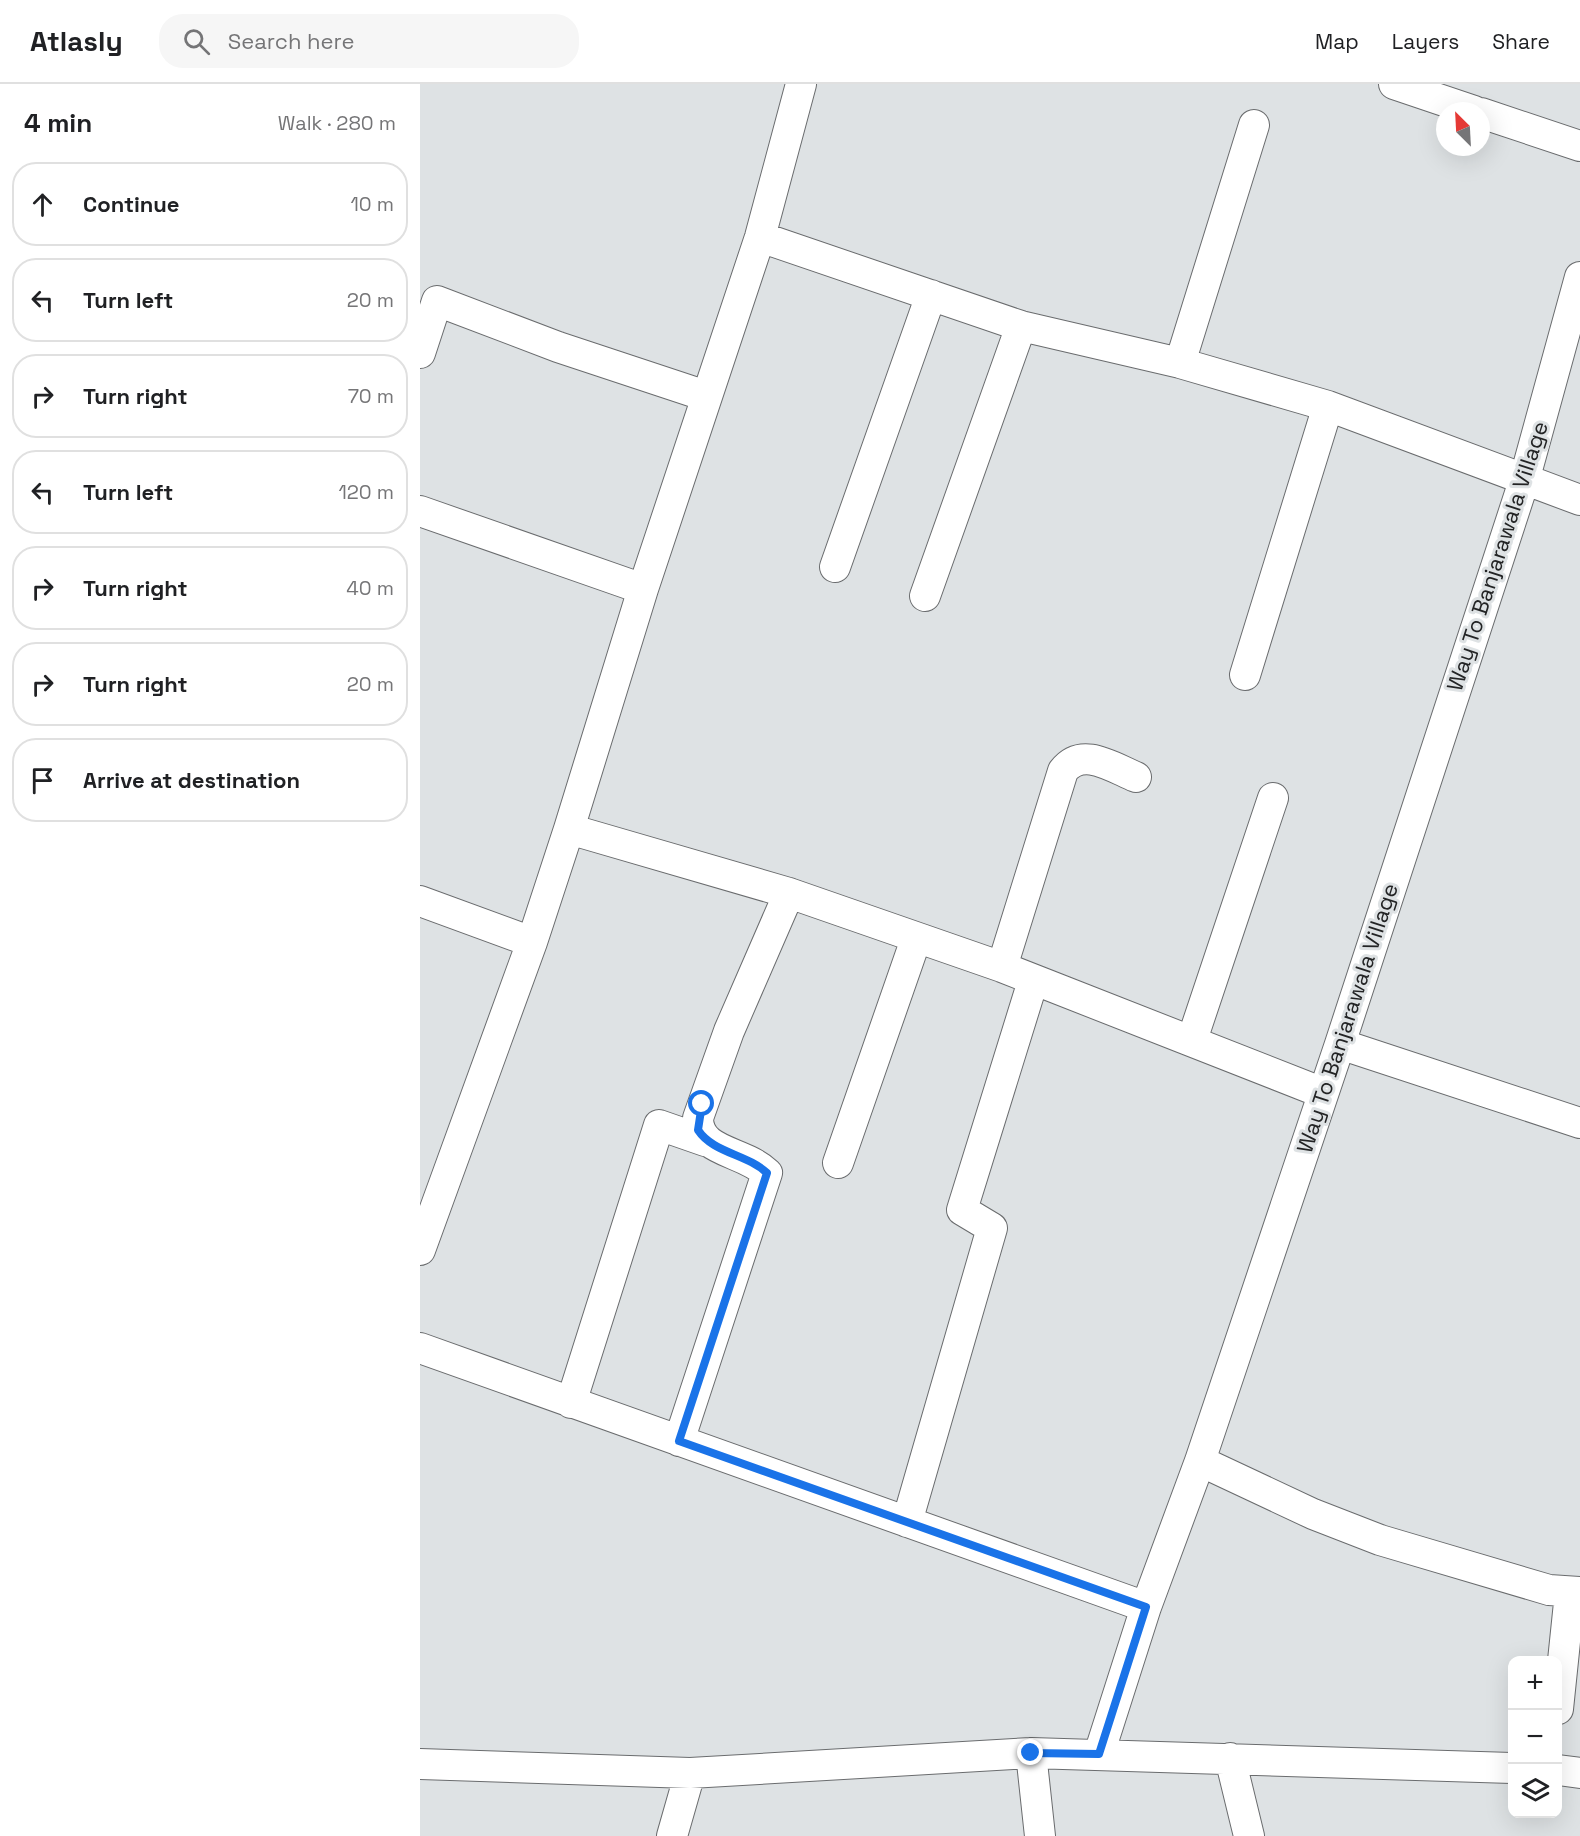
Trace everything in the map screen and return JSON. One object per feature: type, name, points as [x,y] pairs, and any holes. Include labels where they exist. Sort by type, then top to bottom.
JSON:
[{"type":"street","points":[[420,1250],[532,942],[569,829],[643,589],[760,237],[801,84]]},
{"type":"street","points":[[1394,84],[1447,102]]},
{"type":"street","points":[[1490,116],[1580,146]]},
{"type":"street","points":[[1180,363],[1254,125]]},
{"type":"street","points":[[760,237],[1021,326],[1180,363],[1328,406],[1580,500]]},
{"type":"street","name":"Way To Banjarawala Village","points":[[1099,1754],[1146,1607],[1200,1461],[1340,1044],[1524,481],[1580,277]]},
{"type":"street","points":[[835,567],[931,295]]},
{"type":"street","points":[[420,353],[429,299],[706,396]]},
{"type":"street","points":[[925,596],[1021,326]]},
{"type":"street","points":[[1245,675],[1328,406]]},
{"type":"street","points":[[420,511],[643,589]]},
{"type":"street","points":[[1002,967],[1063,771],[1075,759],[1085,757],[1136,777]]},
{"type":"street","points":[[1192,1040],[1273,798]]},
{"type":"street","points":[[569,829],[789,893],[1002,967],[1323,1093]]},
{"type":"street","points":[[705,1141],[698,1130],[698,1118],[707,1089],[729,1031],[789,893]]},
{"type":"street","points":[[420,901],[532,942]]},
{"type":"street","points":[[838,1163],[916,939]]},
{"type":"street","points":[[907,1522],[992,1228],[962,1210],[1033,981]]},
{"type":"street","points":[[1340,1044],[1580,1123]]},
{"type":"street","points":[[571,1403],[659,1125],[705,1141],[755,1162],[767,1173],[679,1441]]},
{"type":"street","points":[[420,1348],[1146,1607]]},
{"type":"street","points":[[1200,1461],[1313,1514],[1380,1540],[1549,1590],[1575,1593],[1562,1677]]},
{"type":"street","points":[[1031,1753],[1040,1836]]},
{"type":"street","points":[[420,1764],[690,1773],[1031,1753],[1508,1768]]},
{"type":"street","points":[[1230,1758],[1249,1836]]},
{"type":"street","points":[[1562,1771],[1580,1773]]},
{"type":"street","points":[[672,1836],[690,1773]]},
{"type":"route","points":[[702,1104],[698,1118],[698,1130],[705,1141],[755,1162],[767,1173],[679,1441],[1146,1607],[1099,1754],[1031,1753]]}]
